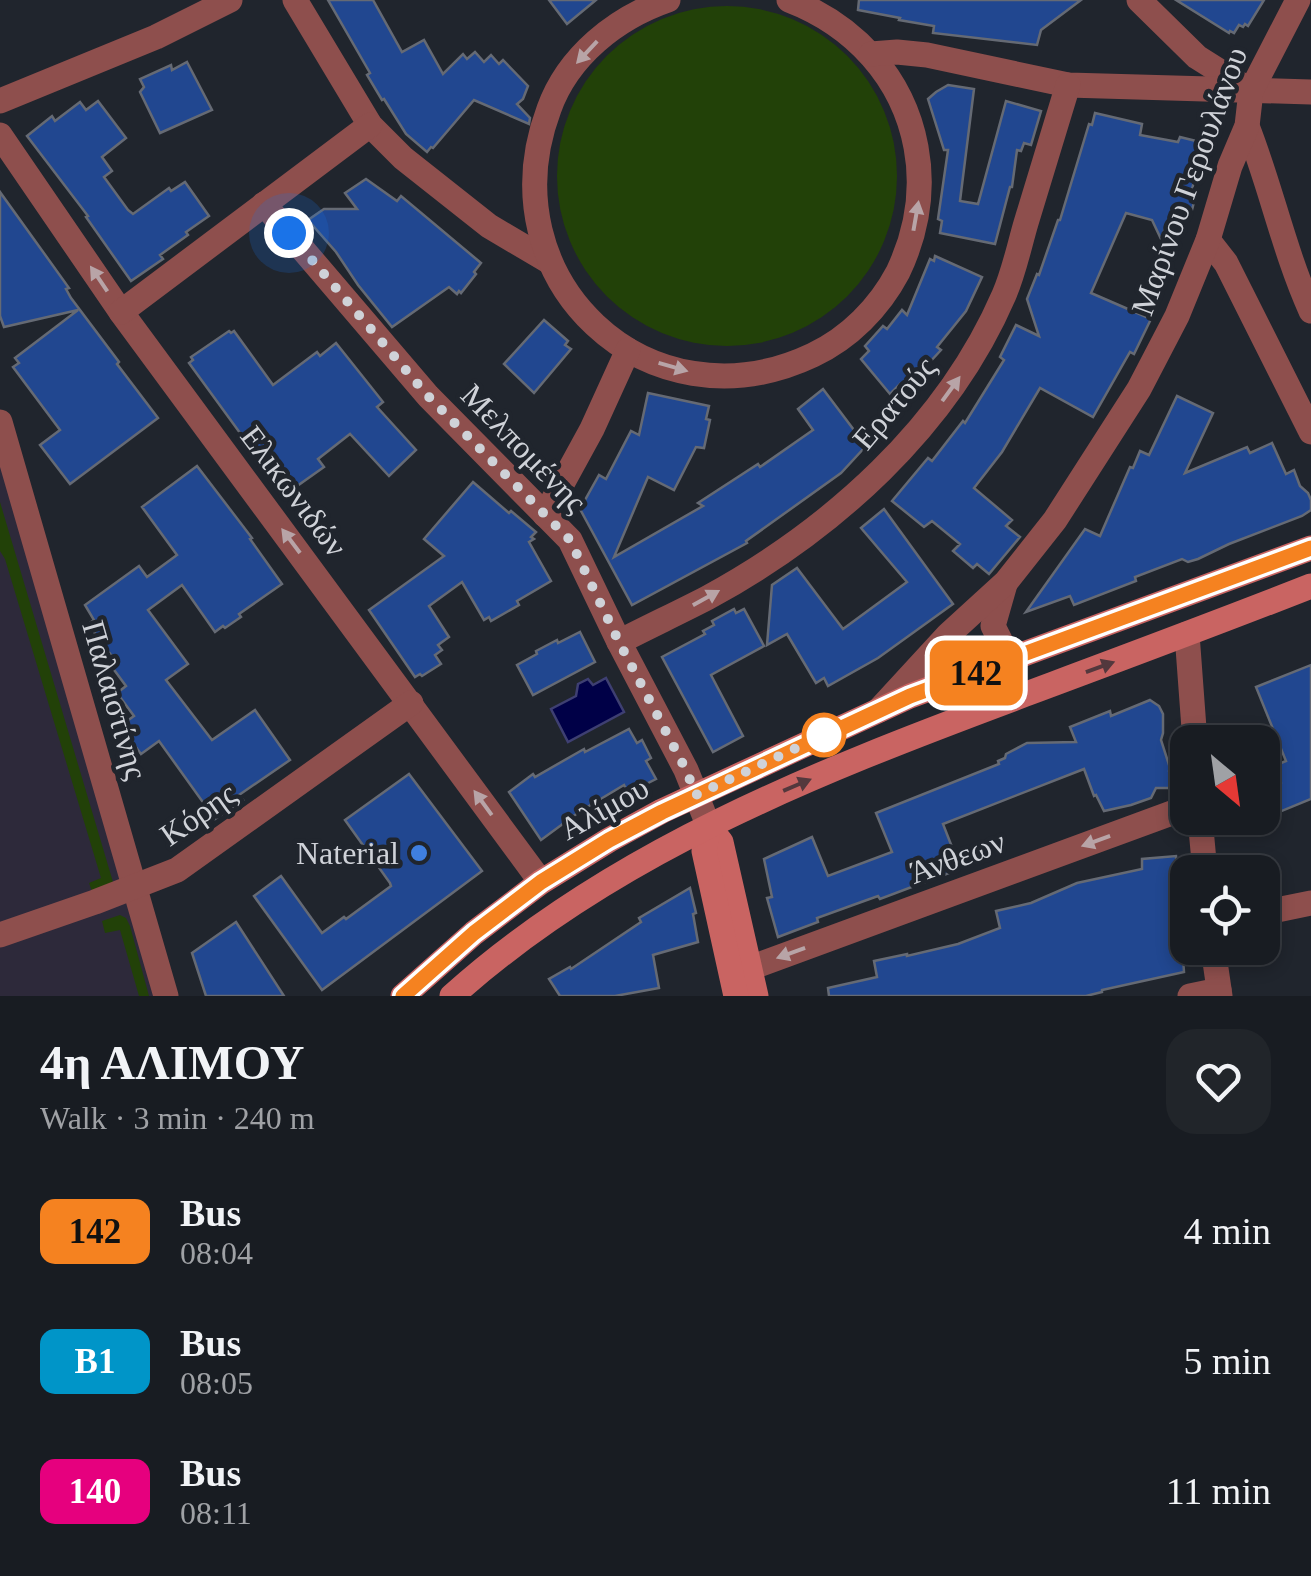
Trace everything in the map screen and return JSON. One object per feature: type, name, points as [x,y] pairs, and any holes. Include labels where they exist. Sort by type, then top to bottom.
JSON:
[{"type":"main road","name":"Αλίμου","points":[[403,996],[474,933],[541,882],[609,840],[696,795],[910,696],[1311,548]]},
{"type":"main road","name":"Αλίμου","points":[[452,996],[536,928],[590,892],[780,792],[1311,586]]},
{"type":"main road","points":[[709,827],[721,842],[756,996]]},
{"type":"main road","points":[[709,827],[704,850],[736,996]]},
{"type":"street","points":[[0,101],[156,37],[230,0]]},
{"type":"street","points":[[296,0],[370,125],[403,158],[489,226],[550,262]]},
{"type":"street","points":[[668,0],[617,24],[570,71],[552,100],[540,131],[534,164],[534,198],[538,231],[550,262],[582,312],[628,350],[666,367],[708,376],[750,375],[791,366],[829,348],[862,321],[889,289],[908,251],[919,210],[920,168],[912,127],[896,88],[872,54],[831,20],[788,0]]},
{"type":"street","points":[[1139,0],[1197,57],[1251,91]]},
{"type":"street","name":"Μαρίνου Γερουλάνου","points":[[879,710],[948,635],[1006,582],[1055,520],[1139,389],[1208,240],[1230,166],[1247,126],[1251,91],[1298,0]]},
{"type":"street","points":[[872,54],[927,56],[1068,85],[1311,92]]},
{"type":"street","name":"Ερατούς","points":[[619,642],[710,596],[830,516],[876,475],[949,393],[977,351],[1006,292],[1068,85]]},
{"type":"street","points":[[121,312],[370,125]]},
{"type":"street","points":[[1247,126],[1263,166],[1294,275],[1311,311]]},
{"type":"street","name":"Ελικωνιδών","points":[[0,135],[121,312],[541,882]]},
{"type":"street","name":"Μελπομένης","points":[[264,204],[428,396],[570,540],[686,770],[709,827]]},
{"type":"street","points":[[1208,240],[1226,263],[1311,432]]},
{"type":"street","points":[[545,515],[592,429],[628,350]]},
{"type":"street","name":"Παλαιστίνης","points":[[0,422],[166,996]]},
{"type":"street","points":[[1006,582],[993,626],[1003,646],[1018,658]]},
{"type":"street","points":[[1187,634],[1193,725]]},
{"type":"street","name":"Κόρης","points":[[0,934],[177,870],[411,703]]},
{"type":"street","name":"Άνθεων","points":[[750,968],[1170,814]]},
{"type":"street","points":[[1280,909],[1311,903]]},
{"type":"street","points":[[1190,996],[1219,993],[1215,965]]},
{"type":"shaded area","points":[[0,460],[170,996],[0,996]]},
{"type":"shaded area","points":[[606,678],[624,712],[568,742],[551,709],[576,696],[578,684],[588,679],[593,685]]},
{"type":"green space","points":[[727,6],[792,19],[847,56],[884,111],[897,176],[884,241],[847,296],[792,333],[727,346],[662,333],[607,296],[570,241],[557,176],[570,111],[607,56],[662,19]]},
{"type":"green space","points":[[0,502],[113,890],[93,894],[89,883],[101,878],[0,551]]},
{"type":"green space","points":[[120,915],[130,926],[149,996],[139,996],[120,930],[105,933],[102,921]]},
{"type":"building","points":[[328,0],[373,0],[402,52],[424,40],[443,74],[463,54],[467,59],[475,52],[484,62],[491,55],[499,64],[503,60],[528,86],[517,104],[530,118],[529,124],[474,100],[427,152],[406,134],[382,100]]},
{"type":"building","points":[[549,0],[596,0],[567,24]]},
{"type":"building","points":[[859,0],[1081,0],[1041,30],[1037,45],[933,33],[934,26],[858,10]]},
{"type":"building","points":[[1176,0],[1264,0],[1248,26],[1239,25],[1234,33],[1229,33]]},
{"type":"building","points":[[187,62],[212,110],[160,133],[140,92],[144,87],[140,79]]},
{"type":"building","points":[[948,85],[974,89],[960,201],[978,204],[1006,101],[1041,111],[1031,145],[1024,143],[1021,151],[1017,150],[1012,187],[995,244],[940,233],[942,221],[938,219],[948,150],[944,150],[928,99]]},
{"type":"building","points":[[98,101],[126,138],[102,157],[112,171],[104,177],[128,210],[133,214],[169,188],[171,191],[185,182],[209,216],[160,255],[163,259],[131,281],[27,136],[52,116],[55,121],[80,102],[86,110]]},
{"type":"building","points":[[1095,113],[1142,124],[1140,135],[1200,142],[1191,193],[1196,194],[1192,210],[1178,225],[1167,223],[1161,239],[1152,220],[1126,213],[1091,293],[1151,319],[1134,354],[1130,352],[1093,417],[1040,388],[1002,452],[974,488],[1012,520],[1006,526],[1020,537],[989,574],[977,564],[973,568],[953,551],[960,544],[932,521],[924,527],[892,501],[928,458],[932,461],[965,423],[1004,360],[1000,357],[1016,325],[1039,336],[1027,299],[1060,220]]},
{"type":"building","points":[[366,179],[397,201],[401,196],[481,263],[461,293],[449,287],[392,327],[308,220],[324,209],[357,209],[345,193]]},
{"type":"building","points":[[0,192],[158,418],[70,484],[40,445],[60,430],[13,367],[19,363],[15,358],[78,310],[4,327],[0,316]]},
{"type":"building","points":[[935,256],[982,277],[966,311],[937,347],[941,350],[905,389],[900,384],[890,394],[861,359],[869,351],[865,346],[883,326],[887,329],[902,310],[907,315],[930,259],[934,261]]},
{"type":"building","points":[[544,320],[568,341],[565,345],[571,349],[534,393],[504,364]]},
{"type":"building","points":[[234,331],[273,385],[317,352],[320,356],[336,343],[383,402],[377,407],[416,450],[389,476],[350,434],[318,459],[324,467],[283,492],[189,363],[191,357]]},
{"type":"building","points":[[823,389],[866,446],[841,473],[747,543],[632,605],[580,509],[599,475],[606,479],[631,431],[639,435],[648,393],[709,406],[706,419],[710,420],[704,448],[696,447],[674,490],[648,477],[614,557],[703,506],[698,503],[813,430],[798,409]]},
{"type":"building","points":[[1177,396],[1213,413],[1185,473],[1247,447],[1250,453],[1272,443],[1286,474],[1294,470],[1300,486],[1308,493],[1311,510],[1198,559],[1182,559],[1074,605],[1070,596],[1026,612],[1085,529],[1100,536],[1130,467],[1133,468],[1140,451],[1149,455]]},
{"type":"building","points":[[197,466],[282,584],[215,632],[182,585],[148,610],[188,664],[166,680],[212,740],[255,710],[290,760],[239,795],[243,800],[215,819],[159,741],[141,754],[120,726],[134,716],[117,693],[126,686],[106,659],[111,655],[94,632],[94,620],[85,605],[139,566],[147,577],[177,555],[142,507]]},
{"type":"building","points":[[473,482],[536,532],[529,542],[551,581],[491,621],[489,617],[484,620],[462,582],[429,606],[449,637],[438,645],[442,650],[435,655],[441,664],[415,677],[369,610],[444,556],[424,539]]},
{"type":"building","points":[[884,509],[953,604],[878,658],[828,686],[824,678],[816,683],[787,634],[767,645],[772,585],[797,568],[843,629],[907,582],[861,528]]},
{"type":"building","points":[[734,609],[736,613],[744,609],[764,646],[711,675],[743,736],[713,752],[662,657],[705,634],[703,631],[714,625],[712,621]]},
{"type":"building","points":[[580,632],[595,662],[533,695],[517,665],[557,640],[558,643]]},
{"type":"building","points":[[1311,665],[1311,799],[1280,812],[1280,764],[1286,761],[1280,746],[1280,725],[1271,725],[1256,687]]},
{"type":"building","points":[[1150,700],[1159,706],[1170,788],[1156,788],[1151,798],[1104,811],[1084,769],[943,824],[959,865],[949,873],[817,918],[818,922],[778,937],[767,898],[772,897],[764,859],[812,837],[828,876],[892,852],[876,813],[999,764],[1006,754],[1027,743],[1076,742],[1070,727],[1110,711],[1111,716]]},
{"type":"building","points":[[629,729],[637,743],[642,740],[651,758],[646,761],[656,779],[628,793],[624,785],[541,840],[509,792],[533,774],[535,777]]},
{"type":"building","points":[[409,774],[482,871],[322,990],[254,896],[281,876],[322,933],[391,886],[345,820]]},
{"type":"building","points":[[1170,857],[1170,965],[1184,965],[1184,972],[1086,996],[829,996],[828,988],[877,977],[874,961],[958,944],[1000,928],[996,911],[1031,903],[1077,883],[1142,869],[1142,859]]},
{"type":"building","points":[[690,888],[698,942],[653,955],[659,988],[615,996],[560,996],[549,979],[571,969],[641,922],[639,918]]},
{"type":"building","points":[[236,922],[284,996],[206,996],[192,953]]},
{"type":"bus line","name":"142","points":[[403,996],[474,933],[541,882],[662,812],[885,706],[1311,548]]},
{"type":"place","name":"Naterial","points":[[419,853]]},
{"type":"route","points":[[289,233],[428,396],[570,540],[696,795],[824,735]]}]
